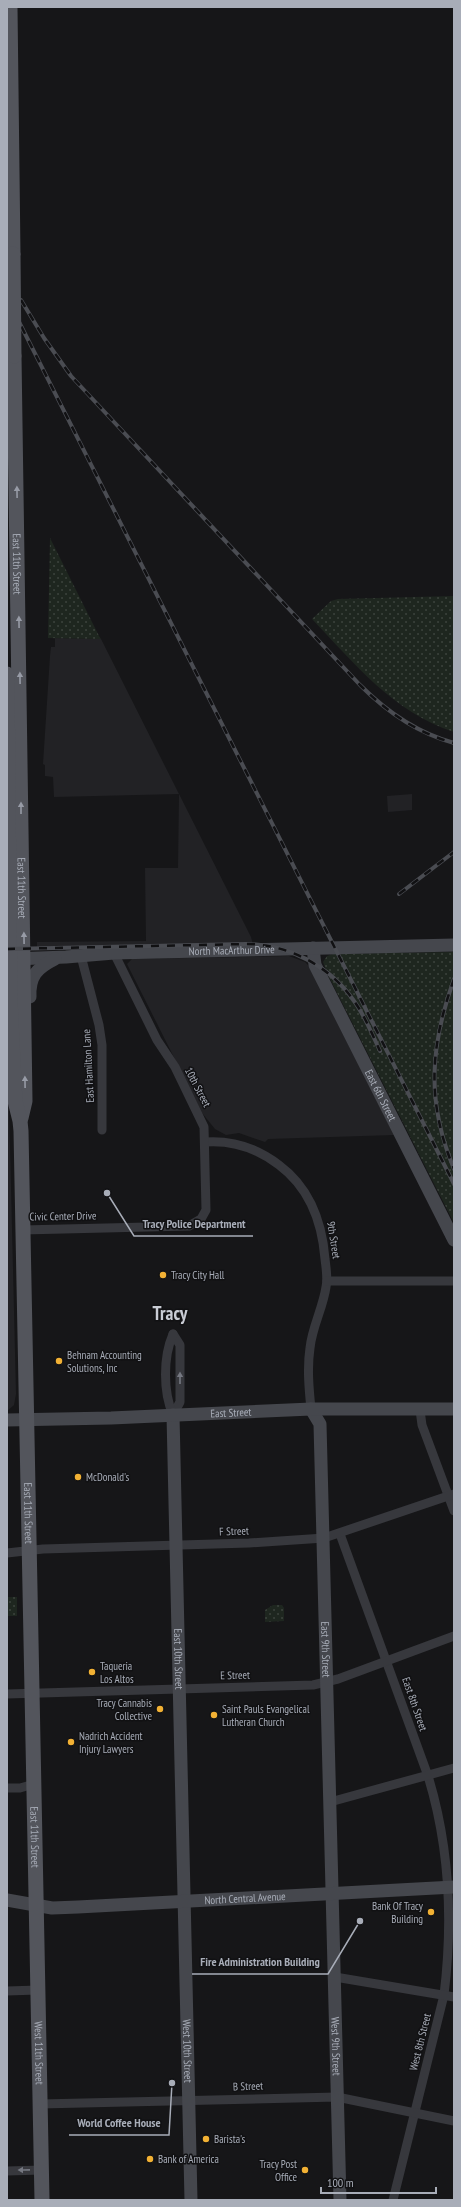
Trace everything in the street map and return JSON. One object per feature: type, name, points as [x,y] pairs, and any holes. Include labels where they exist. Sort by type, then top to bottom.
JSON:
[{"type":"main road","name":"East 11th Street","points":[[10,7],[14,356],[13,661],[17,958],[15,1101],[20,1121],[36,1906]]},
{"type":"main road","name":"East 11th Street","points":[[7,674],[17,958],[24,1054],[25,1101],[20,1121]]},
{"type":"main road","name":"West 11th Street","points":[[36,1906],[42,2200]]},
{"type":"street","name":"North MacArthur Drive","points":[[17,958],[58,958],[114,953],[454,945]]},
{"type":"street","name":"East 6th Street","points":[[313,948],[316,965],[454,1240]]},
{"type":"street","name":"10th Street","points":[[114,953],[157,1040],[175,1067],[201,1117],[204,1127],[206,1210],[196,1223],[177,1227]]},
{"type":"street","name":"East Hamilton Lane","points":[[81,956],[99,1025],[102,1045],[102,1130]]},
{"type":"street","points":[[24,1054],[30,1033],[31,980],[36,971],[58,958]]},
{"type":"street","name":"9th Street","points":[[205,1142],[219,1141],[244,1145],[266,1155],[286,1170],[303,1189],[320,1222],[327,1281],[312,1331],[309,1387],[311,1409]]},
{"type":"street","name":"Civic Center Drive","points":[[22,1230],[177,1227]]},
{"type":"street","points":[[327,1281],[454,1281]]},
{"type":"street","name":"East 10th Street","points":[[173,1415],[180,1402],[180,1344],[173,1334],[168,1345],[167,1364],[168,1404],[173,1415],[183,1902]]},
{"type":"street","name":"East Street","points":[[7,1420],[311,1409],[454,1409]]},
{"type":"street","name":"East 9th Street","points":[[311,1409],[320,1424],[333,1893]]},
{"type":"street","points":[[420,1410],[422,1425],[451,1495],[454,1511]]},
{"type":"street","name":"F Street","points":[[7,1553],[324,1538],[340,1534],[451,1495]]},
{"type":"street","name":"East 8th Street","points":[[340,1534],[428,1776],[438,1815],[451,1887]]},
{"type":"street","name":"E Street","points":[[7,1694],[326,1683],[454,1636]]},
{"type":"street","points":[[330,1802],[454,1768]]},
{"type":"street","points":[[7,1788],[20,1788],[34,1784]]},
{"type":"street","name":"North Central Avenue","points":[[7,1900],[52,1908],[451,1887]]},
{"type":"street","name":"West 8th Street","points":[[394,2200],[444,1995],[448,1963],[451,1887]]},
{"type":"street","name":"West 9th Street","points":[[333,1893],[340,2200]]},
{"type":"street","name":"West 10th Street","points":[[183,1902],[191,2200]]},
{"type":"street","points":[[335,1977],[454,1997]]},
{"type":"street","points":[[7,1991],[38,1990]]},
{"type":"street","name":"B Street","points":[[40,2104],[337,2097],[415,2111],[454,2121]]},
{"type":"street","points":[[7,2171],[42,2170]]},
{"type":"shaded area","points":[[50,538],[99,636],[101,639],[48,638]]},
{"type":"shaded area","points":[[454,596],[454,732],[432,723],[412,712],[376,685],[312,619],[331,601],[338,599]]},
{"type":"shaded area","points":[[55,638],[101,639],[179,794],[54,797],[53,777],[45,776],[45,765],[43,764],[50,656],[51,647],[55,647]]},
{"type":"shaded area","points":[[179,794],[251,937],[253,945],[37,950],[37,942],[146,941],[145,868],[178,868]]},
{"type":"shaded area","points":[[412,794],[412,810],[388,812],[387,796]]},
{"type":"shaded area","points":[[454,952],[454,1223],[328,975],[323,962],[327,956],[333,954]]},
{"type":"shaded area","points":[[289,956],[305,962],[308,965],[394,1135],[268,1139],[265,1142],[239,1133],[226,1135],[215,1129],[202,1113],[127,964],[132,959]]},
{"type":"shaded area","points":[[7,1022],[16,1394],[14,1405],[7,1411]]},
{"type":"shaded area","points":[[7,1597],[17,1597],[17,1616],[7,1616]]},
{"type":"shaded area","points":[[273,1605],[282,1605],[284,1608],[284,1621],[265,1622],[265,1610]]},
{"type":"railway","points":[[7,298],[454,1184]]},
{"type":"railway","points":[[21,300],[44,338],[71,376],[360,685],[392,713],[403,720],[428,734],[454,743]]},
{"type":"railway","points":[[399,894],[454,852]]},
{"type":"railway","points":[[7,949],[246,944],[277,948],[307,959],[333,977],[354,1001],[362,1013],[380,1051]]},
{"type":"railway","points":[[454,979],[440,1028],[434,1074],[435,1097],[439,1120],[445,1144],[454,1169]]},
{"type":"place","name":"Tracy Police Department","points":[[107,1193]]},
{"type":"place","name":"Tracy City Hall","points":[[163,1275]]},
{"type":"place","name":"Behnam Accounting Solutions, Inc","points":[[59,1361]]},
{"type":"place","name":"McDonald's","points":[[78,1477]]},
{"type":"place","name":"Taqueria Los Altos","points":[[92,1672]]},
{"type":"place","name":"Tracy Cannabis Collective","points":[[160,1709]]},
{"type":"place","name":"Saint Pauls Evangelical Lutheran Church","points":[[214,1715]]},
{"type":"place","name":"Nadrich Accident Injury Lawyers","points":[[71,1742]]},
{"type":"place","name":"Bank Of Tracy Building","points":[[431,1912]]},
{"type":"place","name":"Fire Administration Building","points":[[360,1921]]},
{"type":"place","name":"World Coffee House","points":[[172,2083]]},
{"type":"place","name":"Barista's","points":[[206,2139]]},
{"type":"place","name":"Bank of America","points":[[150,2159]]},
{"type":"place","name":"Tracy Post Office","points":[[305,2170]]},
{"type":"district","name":"Tracy","points":[[170,1313]]}]
